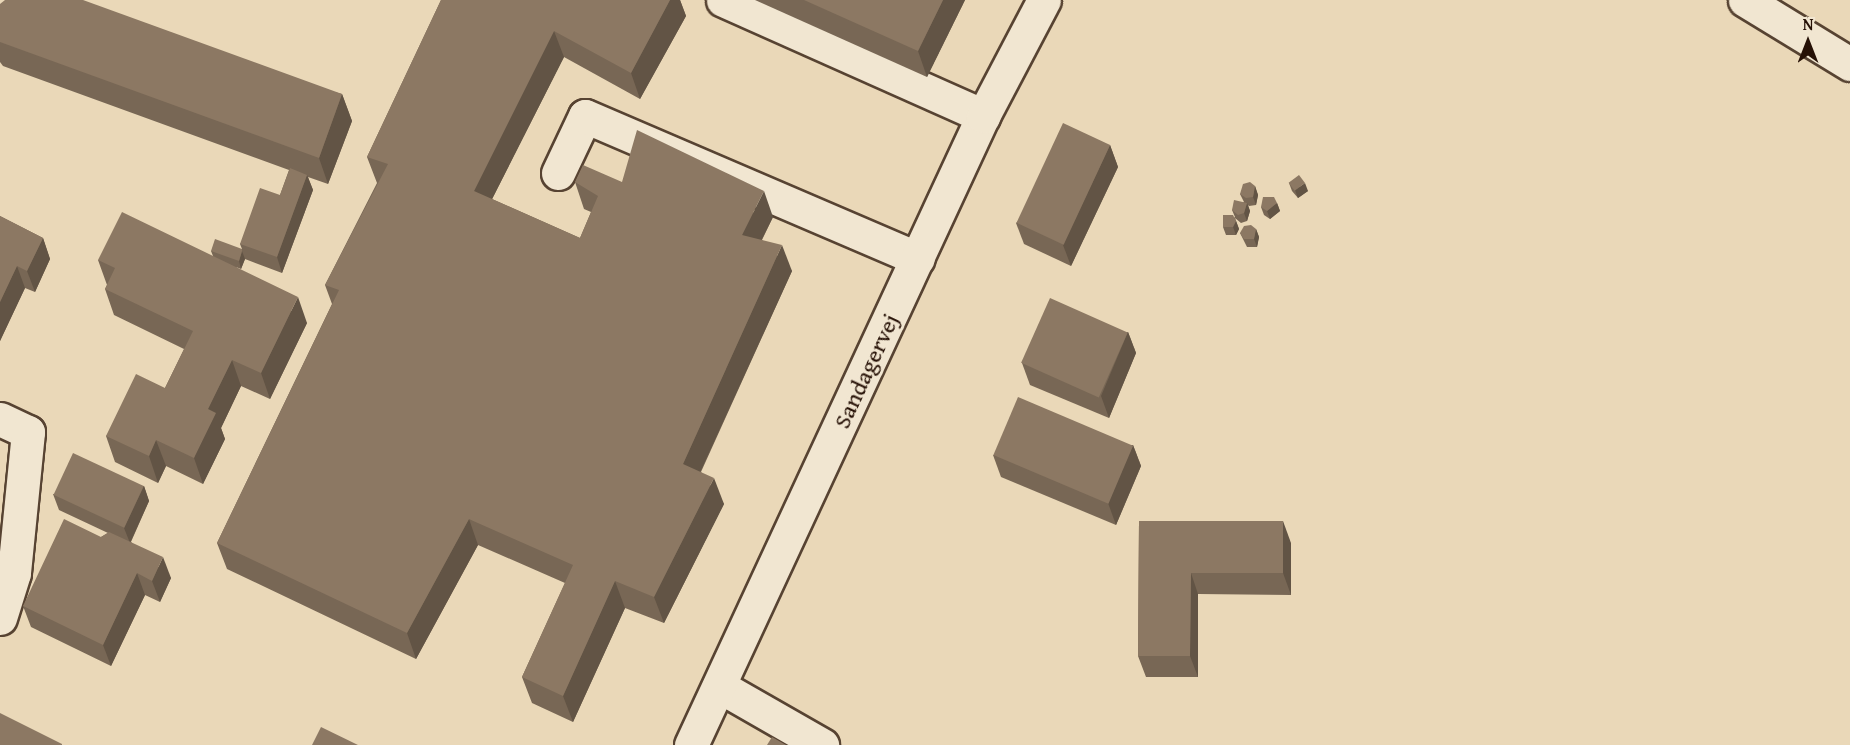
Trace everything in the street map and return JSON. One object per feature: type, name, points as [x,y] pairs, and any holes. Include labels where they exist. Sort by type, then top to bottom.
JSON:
[{"type":"street","points":[[723,0],[983,116]]},
{"type":"street","name":"Sandagervej","points":[[691,745],[983,116],[1044,0]]},
{"type":"street","points":[[1745,0],[1850,64]]},
{"type":"street","points":[[558,173],[585,116],[918,259]]},
{"type":"street","points":[[0,418],[28,432],[14,573],[0,618]]},
{"type":"street","points":[[719,686],[822,745]]},
{"type":"building","points":[[5,0],[83,0],[342,94],[319,158],[0,42],[0,4]]},
{"type":"building","points":[[441,0],[670,0],[631,73],[554,31],[474,191],[580,238],[598,196],[575,182],[583,165],[622,182],[637,130],[764,191],[742,235],[782,245],[683,464],[714,478],[654,597],[615,581],[563,696],[522,677],[573,565],[469,519],[407,633],[217,543],[339,290],[325,285],[388,164],[367,157]]},
{"type":"building","points":[[804,0],[943,0],[918,51]]},
{"type":"building","points":[[1063,123],[1110,145],[1064,245],[1017,223]]},
{"type":"building","points":[[290,168],[307,175],[277,257],[240,244],[260,188],[280,195]]},
{"type":"building","points":[[1299,175],[1305,183],[1295,191],[1289,183]]},
{"type":"building","points":[[1250,182],[1255,186],[1253,197],[1246,198],[1240,194],[1243,184]]},
{"type":"building","points":[[1263,197],[1274,197],[1277,203],[1267,211],[1261,207]]},
{"type":"building","points":[[1234,200],[1247,203],[1244,213],[1238,215],[1232,210]]},
{"type":"building","points":[[122,212],[298,297],[261,373],[232,360],[208,409],[216,413],[194,458],[156,440],[149,456],[106,436],[136,374],[165,388],[193,331],[105,289],[115,268],[98,260]]},
{"type":"building","points":[[1223,215],[1233,215],[1236,221],[1233,227],[1223,227]]},
{"type":"building","points":[[0,216],[43,238],[27,271],[17,266],[0,302]]},
{"type":"building","points":[[1251,225],[1256,229],[1254,239],[1244,239],[1240,233],[1244,226]]},
{"type":"building","points":[[215,239],[242,249],[239,261],[211,251]]},
{"type":"building","points":[[1050,298],[1128,333],[1099,397],[1021,363]]},
{"type":"building","points":[[1018,397],[1133,446],[1108,504],[993,455]]},
{"type":"building","points":[[73,453],[144,486],[124,528],[54,495]]},
{"type":"building","points":[[64,519],[101,537],[109,532],[163,557],[152,581],[137,573],[103,645],[23,606]]},
{"type":"building","points":[[1139,521],[1283,521],[1283,573],[1191,573],[1190,656],[1138,656]]},
{"type":"building","points":[[0,713],[62,744],[62,745],[0,745]]},
{"type":"building","points":[[321,727],[358,745],[312,745]]},
{"type":"building","points":[[772,737],[786,745],[767,745]]}]
